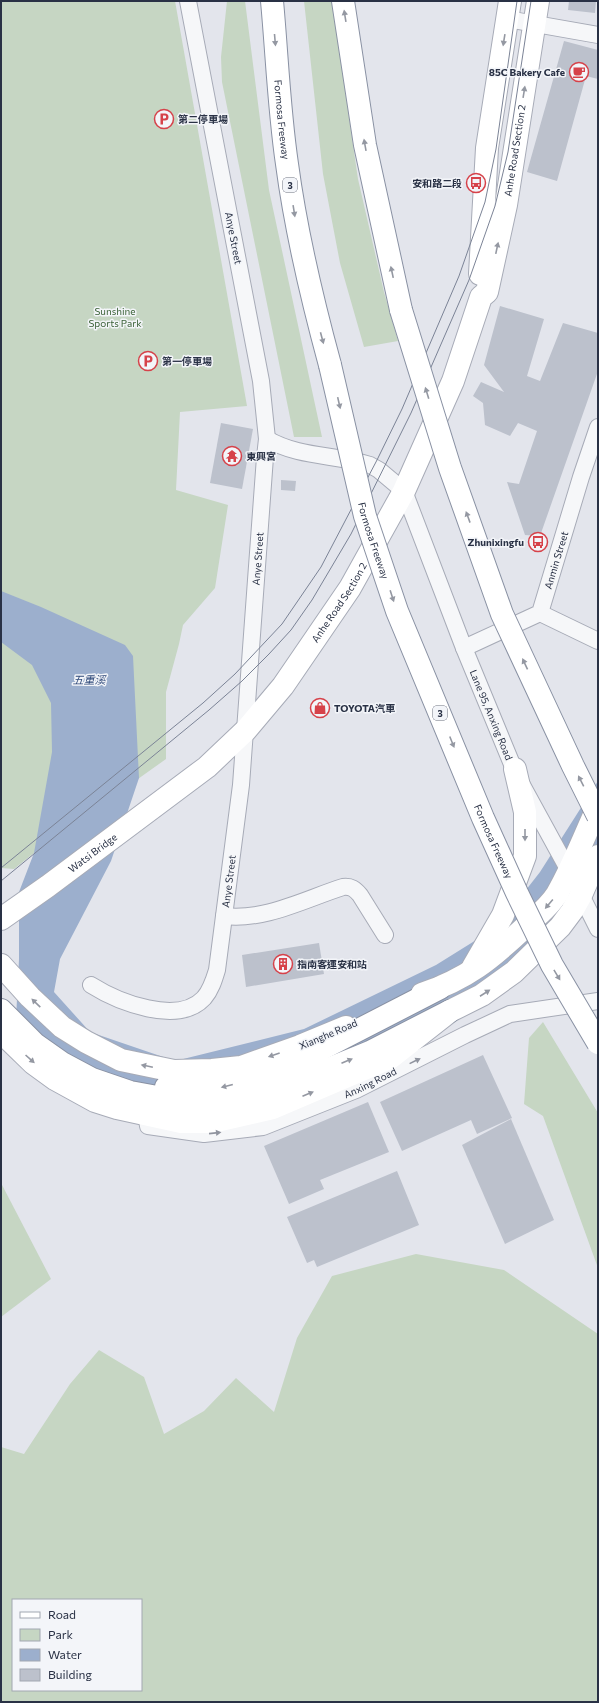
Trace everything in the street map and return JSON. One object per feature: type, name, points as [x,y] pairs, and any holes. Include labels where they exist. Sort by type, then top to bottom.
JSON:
[{"type":"main road","name":"Formosa Freeway","points":[[272,1],[287,170],[298,232],[312,301],[330,365],[366,516],[396,611],[483,818],[552,965],[598,1043]]},
{"type":"main road","points":[[343,1],[365,145],[401,310],[450,468],[502,614],[598,816]]},
{"type":"main road","name":"Anhe Road Section 2","points":[[183,786],[213,762],[246,730],[283,686],[350,588],[416,468],[453,381],[482,297],[487,292],[506,204],[538,1]]},
{"type":"main road","name":"Anhe Road Section 2","points":[[482,297],[479,289],[487,148],[508,10]]},
{"type":"main road","points":[[468,975],[503,915],[525,856],[525,812],[515,769]]},
{"type":"main road","name":"Watsi Bridge","points":[[1,919],[183,786]]},
{"type":"main road","name":"Xianghe Road","points":[[1,1032],[33,1062],[62,1083],[95,1101],[117,1108],[146,1113],[181,1122],[212,1122],[273,1108],[390,1058],[450,1011],[482,995],[514,972],[560,927],[590,869],[598,806]]},
{"type":"main road","name":"Xianghe Road","points":[[3,977],[62,1027],[86,1042],[121,1060],[174,1071],[212,1070],[241,1067],[300,1046],[336,1031],[399,1001],[440,988],[468,975],[498,952],[544,910],[556,895],[569,871],[590,869]]},
{"type":"main road","points":[[3,977],[32,1026],[51,1042],[100,1070],[212,1107],[247,1100],[270,1093],[370,1052],[450,1011]]},
{"type":"main road","points":[[1,1010],[35,1044],[62,1063],[92,1079],[130,1092],[166,1093],[212,1090],[262,1076],[306,1057],[440,988]]},
{"type":"street","name":"Anye Street","points":[[91,985],[104,993],[119,999],[153,1009],[184,1009],[195,1005],[204,998],[212,986],[217,970],[242,786],[267,439],[261,381],[188,1]]},
{"type":"street","points":[[508,10],[535,23],[598,35]]},
{"type":"street","name":"Anmin Street","points":[[540,612],[581,477],[598,427]]},
{"type":"street","points":[[267,439],[279,446],[295,452],[370,465],[379,470],[404,491]]},
{"type":"street","name":"Lane 95, Anxing Road","points":[[404,491],[464,648],[515,769],[569,871]]},
{"type":"street","points":[[464,648],[540,612],[598,641]]},
{"type":"street","points":[[590,869],[598,929]]},
{"type":"street","points":[[224,916],[236,917],[257,915],[304,902],[343,886],[350,886],[360,895],[385,935]]},
{"type":"street","name":"Anxing Road","points":[[146,1113],[148,1126],[204,1134],[263,1127],[356,1090],[510,1014],[598,1000]]},
{"type":"green space","name":"Sunshine Sports Park","points":[[1,1],[175,1],[247,406],[180,412],[176,490],[228,505],[215,588],[183,625],[166,692],[166,759],[34,853],[14,869],[1,868]]},
{"type":"green space","points":[[227,1],[245,1],[269,190],[322,437],[294,437],[222,82],[221,57]]},
{"type":"green space","points":[[304,1],[332,1],[358,179],[384,292],[398,341],[364,347],[340,263],[323,174]]},
{"type":"green space","points":[[543,1022],[598,1113],[598,1268],[543,1116],[524,1104],[529,1038]]},
{"type":"green space","points":[[1,1183],[51,1279],[1,1317]]},
{"type":"green space","points":[[416,1254],[504,1270],[598,1334],[598,1702],[1,1702],[1,1447],[24,1454],[70,1384],[99,1350],[144,1377],[164,1434],[204,1411],[236,1378],[274,1412],[297,1338],[332,1276]]},
{"type":"water","name":"五重溪","points":[[1,591],[41,607],[125,645],[133,656],[139,778],[111,861],[60,959],[54,992],[90,1032],[175,1061],[304,1029],[436,965],[497,927],[540,872],[598,781],[598,870],[563,927],[474,987],[269,1097],[161,1118],[16,1019],[19,959],[19,892],[34,853],[52,752],[51,703],[32,665],[1,642]]},
{"type":"building","points":[[569,1],[596,1],[595,13],[568,10]]},
{"type":"building","points":[[564,41],[598,50],[598,79],[586,76],[557,181],[527,172]]},
{"type":"building","points":[[500,306],[544,319],[527,376],[540,381],[563,323],[598,333],[598,371],[540,536],[525,535],[507,482],[519,484],[537,431],[518,423],[510,436],[485,425],[483,403],[473,396],[481,382],[504,392],[484,365]]},
{"type":"building","name":"東興宮","points":[[221,423],[253,429],[242,489],[210,483]]},
{"type":"building","points":[[281,480],[296,481],[295,491],[281,490]]},
{"type":"building","name":"指南客運安和站","points":[[319,943],[324,974],[246,987],[242,955]]},
{"type":"building","points":[[483,1055],[512,1118],[477,1134],[471,1120],[402,1151],[380,1102]]},
{"type":"building","points":[[368,1102],[389,1152],[320,1180],[324,1189],[289,1204],[264,1146]]},
{"type":"building","points":[[511,1119],[554,1220],[505,1244],[462,1145]]},
{"type":"building","points":[[397,1171],[419,1225],[317,1267],[314,1260],[307,1263],[287,1217]]},
{"type":"tram line","points":[[1,868],[203,703],[235,674],[282,624],[321,567],[402,409],[459,276],[485,202],[496,149],[517,1]]},
{"type":"tram line","points":[[1,881],[209,710],[242,681],[291,630],[312,600],[351,534],[411,413],[469,280],[495,206],[508,152],[531,1]]},
{"type":"place","name":"85C Bakery Cafe","points":[[579,72]]},
{"type":"place","name":"第二停車場","points":[[164,119]]},
{"type":"place","name":"安和路二段","points":[[476,183]]},
{"type":"place","name":"第一停車場","points":[[148,361]]},
{"type":"place","name":"東興宮","points":[[232,456]]},
{"type":"place","name":"Zhunixingfu","points":[[538,542]]},
{"type":"place","name":"TOYOTA汽車","points":[[320,708]]},
{"type":"place","name":"指南客運安和站","points":[[283,964]]}]
